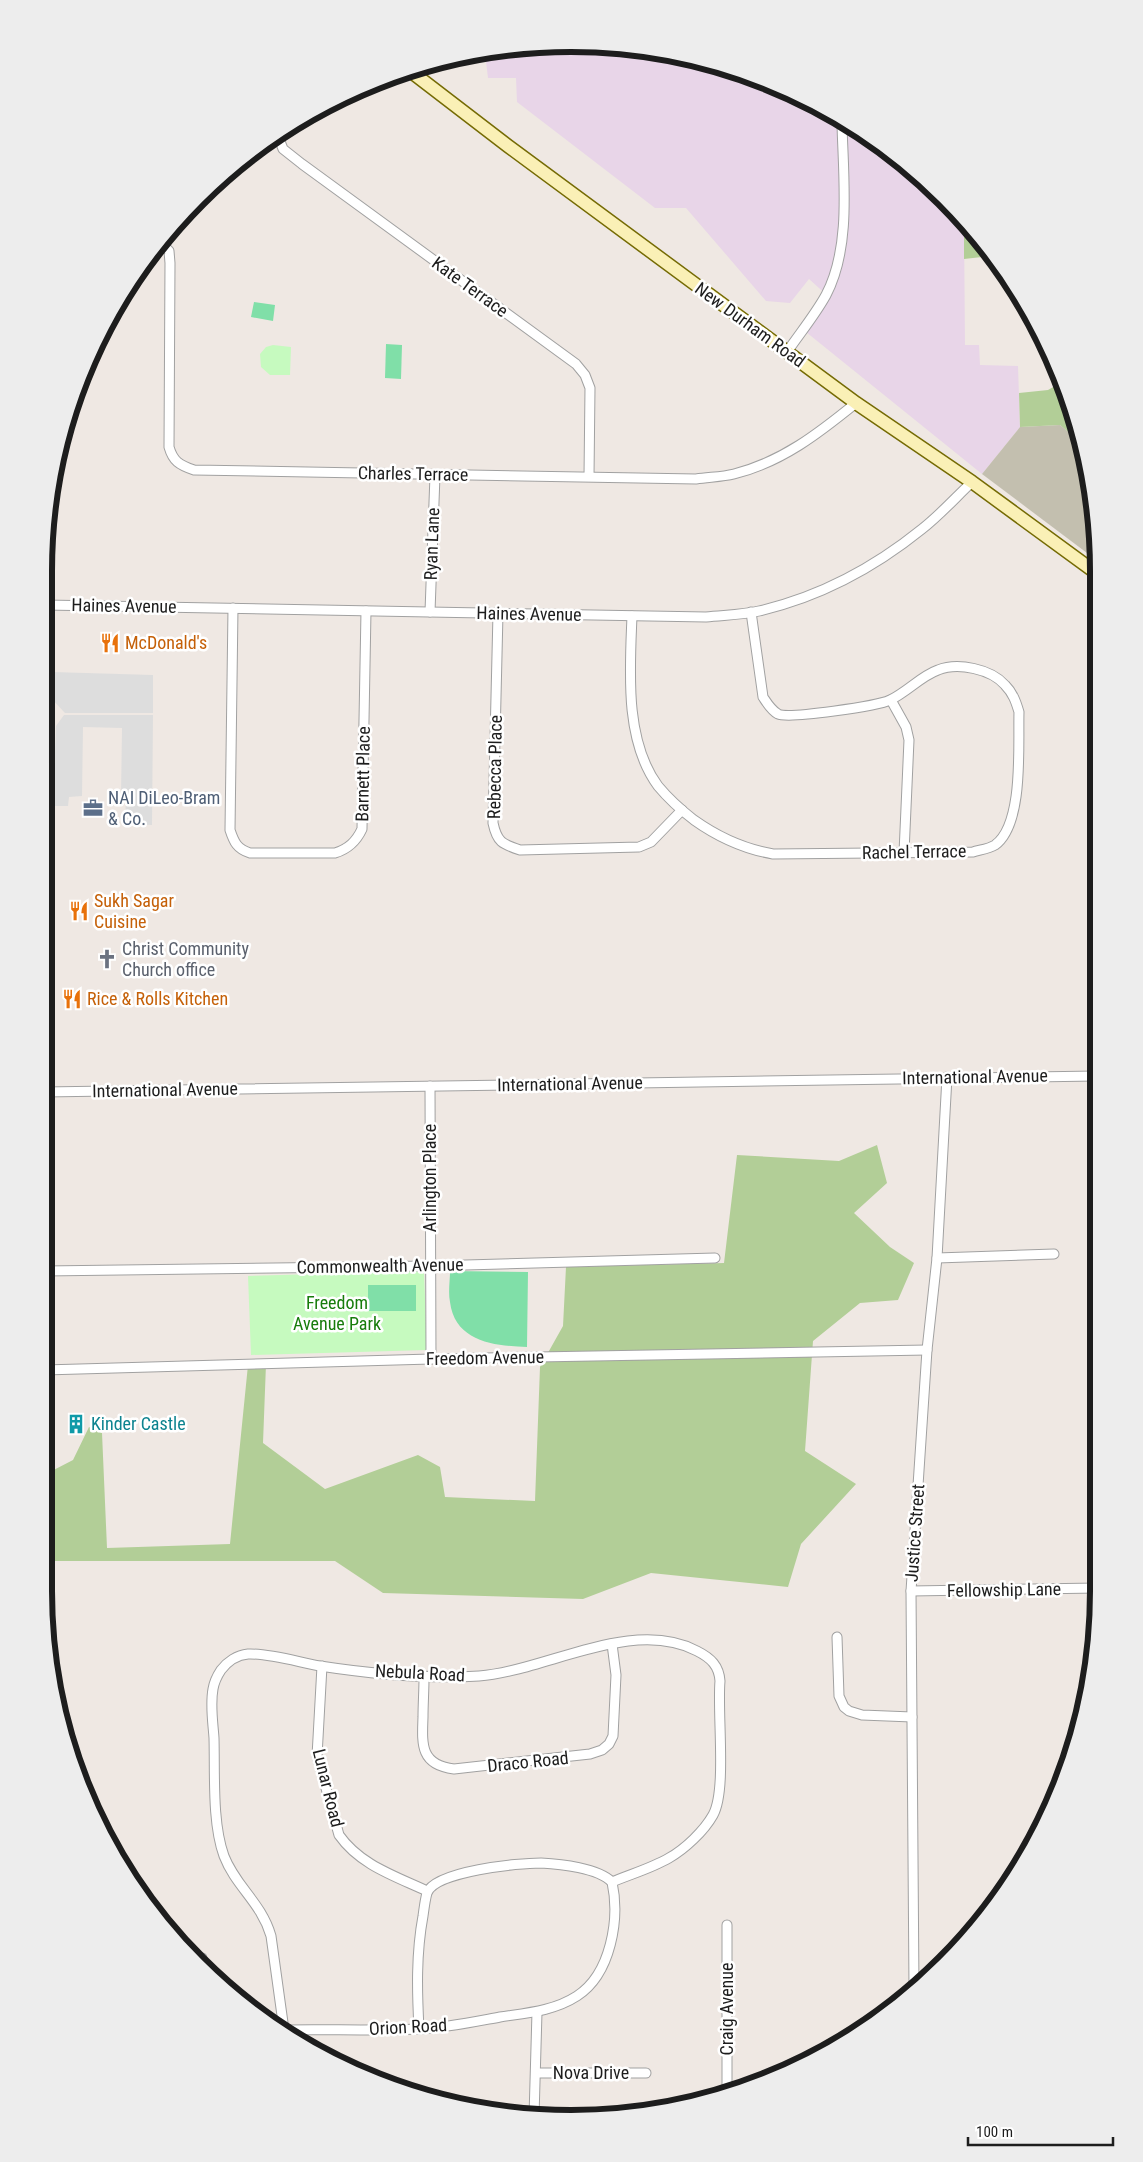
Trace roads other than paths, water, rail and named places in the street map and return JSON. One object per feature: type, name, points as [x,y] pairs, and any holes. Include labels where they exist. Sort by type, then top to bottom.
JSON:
[{"type":"main road","name":"New Durham Road","points":[[418,76],[508,146],[856,403],[972,482],[1090,568]]},
{"type":"street","points":[[787,352],[826,294],[837,264],[843,228],[842,129]]},
{"type":"street","name":"Kate Terrace","points":[[280,142],[283,149],[302,164],[576,364],[585,375],[590,388],[589,476]]},
{"type":"street","name":"Charles Terrace","points":[[166,248],[169,251],[170,263],[169,447],[172,458],[181,466],[194,470],[696,479],[734,474],[787,453],[811,439],[856,403]]},
{"type":"street","name":"Ryan Lane","points":[[430,612],[435,475]]},
{"type":"street","name":"Haines Avenue","points":[[52,605],[706,617],[751,612],[805,597],[850,578],[890,553],[923,528],[972,482]]},
{"type":"street","name":"Barnett Place","points":[[233,608],[230,830],[233,841],[241,850],[250,853],[335,854],[346,850],[355,842],[362,830],[366,611]]},
{"type":"street","name":"Rachel Terrace","points":[[632,616],[630,675],[632,708],[645,761],[658,785],[682,810],[705,828],[752,851],[773,854],[973,852],[994,846],[1007,833],[1016,804],[1019,712],[1015,699],[998,678],[971,668],[955,666],[938,670],[891,700],[804,716],[778,714],[768,705],[763,697],[751,612]]},
{"type":"street","name":"Rebecca Place","points":[[498,614],[493,823],[496,837],[505,844],[520,850],[639,847],[651,842],[682,810]]},
{"type":"street","points":[[891,700],[906,727],[909,740],[904,853]]},
{"type":"street","name":"International Avenue","points":[[52,1092],[1090,1076]]},
{"type":"street","name":"Justice Street","points":[[914,1981],[911,1591],[927,1350],[936,1258],[947,1077]]},
{"type":"street","name":"Arlington Place","points":[[430,1086],[431,1359]]},
{"type":"street","points":[[936,1258],[1054,1254]]},
{"type":"street","name":"Commonwealth Avenue","points":[[52,1271],[430,1266],[715,1258]]},
{"type":"street","name":"Freedom Avenue","points":[[52,1370],[431,1359],[927,1350]]},
{"type":"street","name":"Fellowship Lane","points":[[911,1591],[1090,1588]]},
{"type":"street","points":[[837,1637],[840,1696],[844,1707],[849,1711],[862,1715],[912,1717]]},
{"type":"street","name":"Nebula Road","points":[[280,2020],[271,1936],[267,1922],[261,1910],[232,1871],[224,1854],[217,1814],[213,1689],[222,1669],[228,1662],[237,1657],[248,1654],[322,1666],[424,1678],[490,1675],[612,1644],[651,1640],[692,1648],[713,1662],[719,1671],[719,1794],[714,1814],[706,1825],[669,1858],[612,1882]]},
{"type":"street","name":"Draco Road","points":[[424,1678],[422,1742],[426,1754],[437,1765],[454,1769],[577,1756],[602,1750],[609,1744],[613,1736],[616,1675],[612,1644]]},
{"type":"street","name":"Lunar Road","points":[[322,1666],[317,1756],[340,1835],[347,1846],[368,1863],[427,1892]]},
{"type":"street","points":[[419,2029],[418,1953],[427,1892],[441,1880],[451,1876],[527,1864],[560,1865],[599,1872],[606,1875],[612,1882]]},
{"type":"street","name":"Orion Road","points":[[296,2030],[419,2029],[537,2012],[565,2002],[578,1995],[599,1973],[606,1960],[610,1946],[615,1894],[612,1882]]},
{"type":"street","name":"Craig Avenue","points":[[727,1925],[727,2085]]},
{"type":"street","points":[[534,2108],[537,2012]]},
{"type":"street","name":"Nova Drive","points":[[536,2073],[646,2073]]},
{"type":"place","name":"McDonald's","points":[[110,643]]},
{"type":"place","name":"NAI DiLeo-Bram & Co.","points":[[93,808]]},
{"type":"place","name":"Sukh Sagar Cuisine","points":[[79,911]]},
{"type":"place","name":"Christ Community Church office","points":[[107,959]]},
{"type":"place","name":"Rice & Rolls Kitchen","points":[[72,999]]},
{"type":"place","name":"Kinder Castle","points":[[76,1424]]},
{"type":"park label","name":"Freedom Avenue Park","points":[[337,1314]]}]
